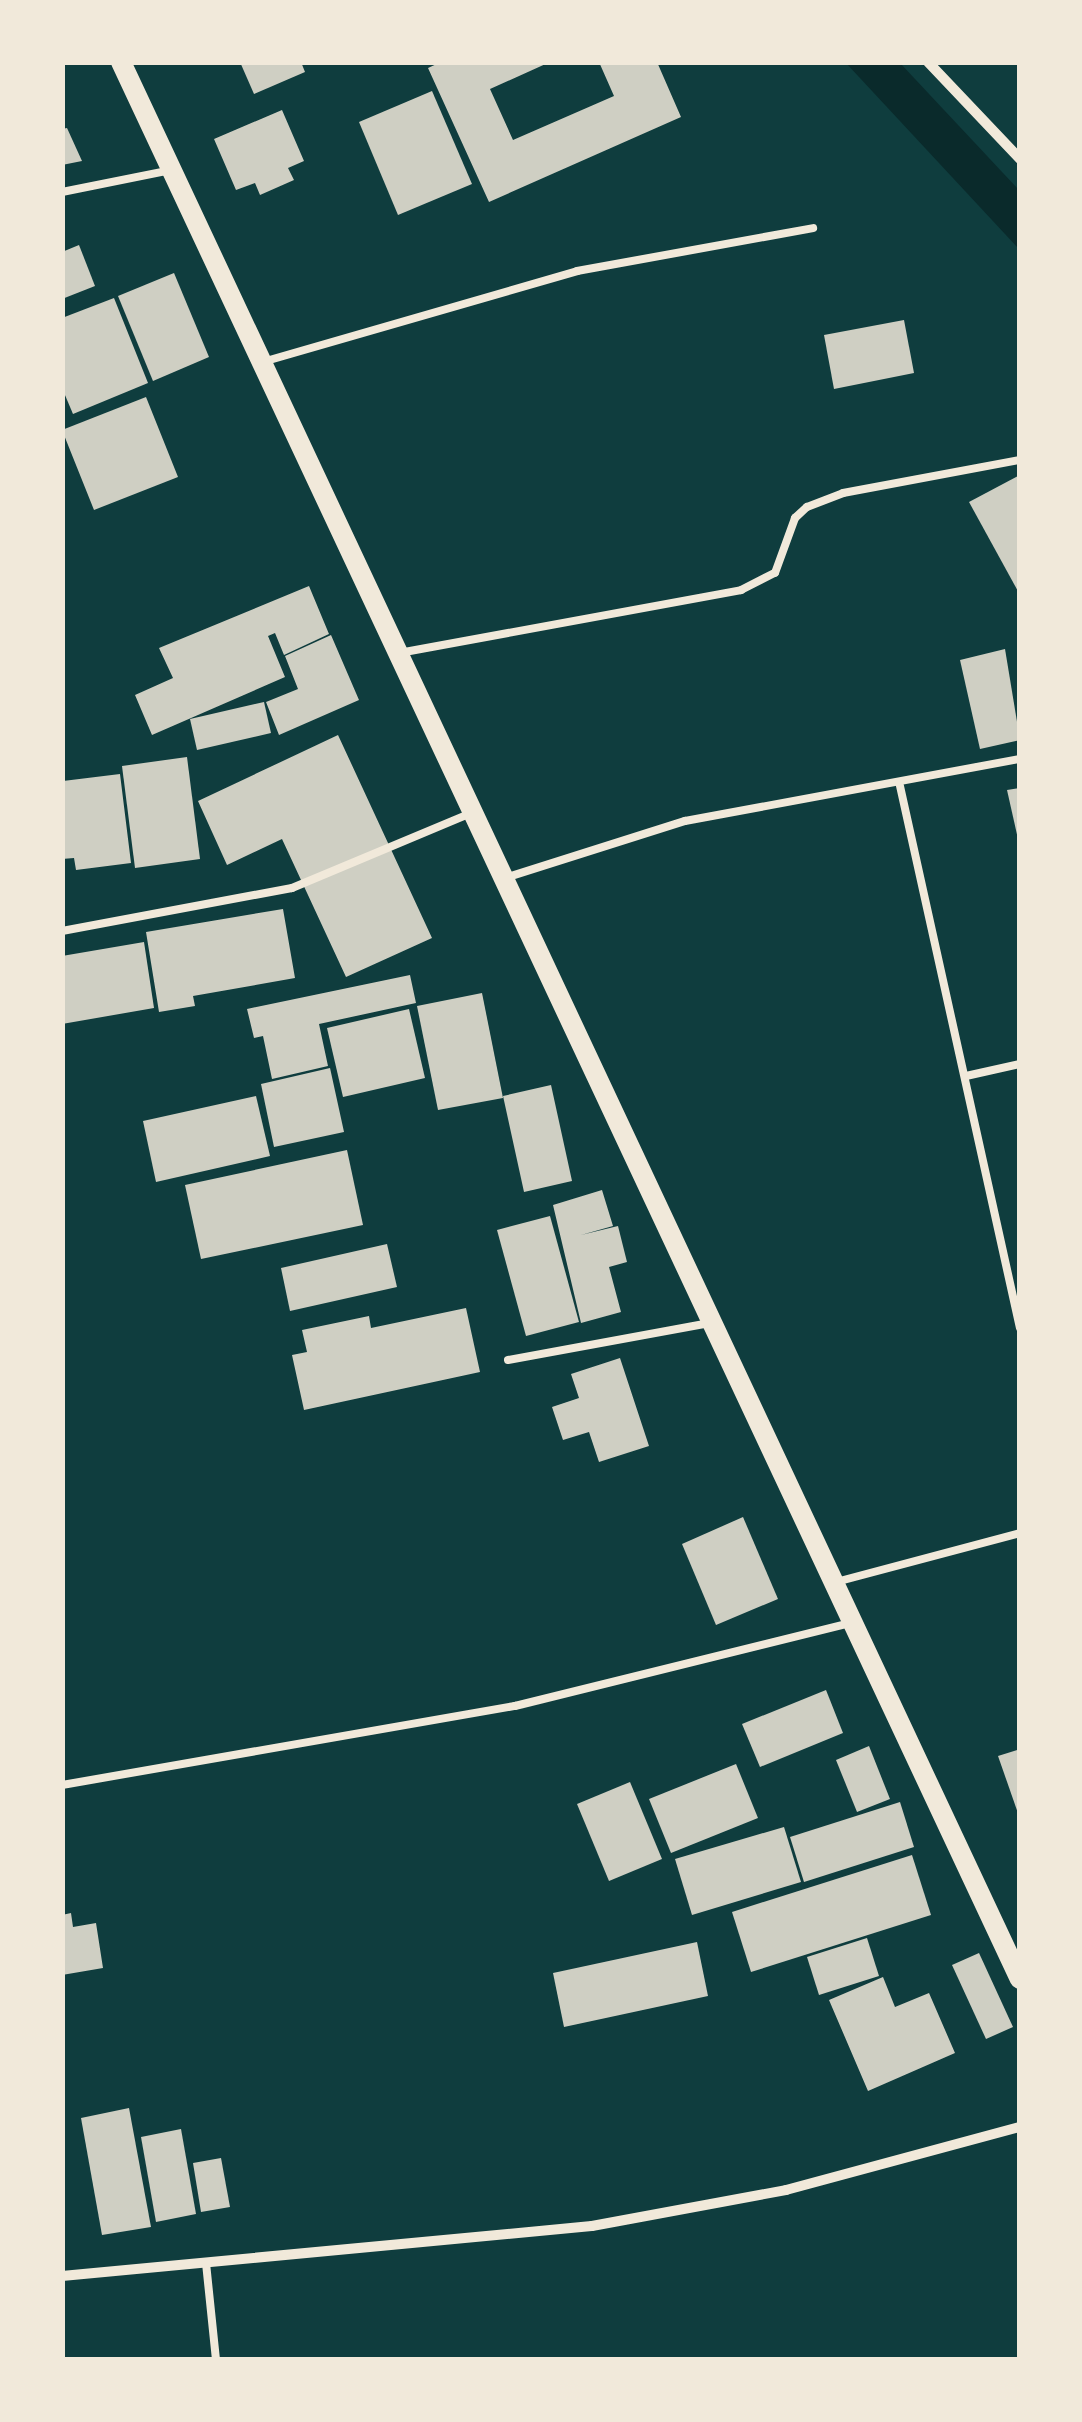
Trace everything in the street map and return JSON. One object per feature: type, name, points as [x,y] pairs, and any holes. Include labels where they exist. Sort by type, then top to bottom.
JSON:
[{"type":"main road","points":[[120,62],[716,1322],[1020,1979]]},
{"type":"street","points":[[928,62],[1020,160]]},
{"type":"street","points":[[62,2276],[592,2226],[701,2209],[880,2168],[1020,2127]]},
{"type":"lane","points":[[62,192],[171,170]]},
{"type":"lane","points":[[262,362],[577,271],[813,228]]},
{"type":"lane","points":[[399,653],[741,590],[775,573],[795,518],[808,506],[844,493],[1020,460]]},
{"type":"lane","points":[[506,878],[684,821],[900,786],[1020,759]]},
{"type":"lane","points":[[900,786],[1020,1328]]},
{"type":"lane","points":[[62,931],[292,888],[474,812]]},
{"type":"lane","points":[[966,1076],[1020,1064]]},
{"type":"lane","points":[[508,1360],[716,1322]]},
{"type":"lane","points":[[836,1582],[1020,1533]]},
{"type":"lane","points":[[62,1784],[515,1706],[855,1622]]},
{"type":"lane","points":[[206,2263],[216,2360]]},
{"type":"water","points":[[846,63],[900,63],[1019,190],[1019,249]]},
{"type":"building","points":[[240,62],[301,62],[305,72],[254,94]]},
{"type":"building","points":[[441,62],[550,62],[490,89],[513,140],[614,96],[599,62],[657,62],[681,117],[489,202],[428,68]]},
{"type":"building","points":[[432,91],[472,184],[398,215],[359,122]]},
{"type":"building","points":[[282,110],[304,161],[288,168],[294,180],[260,195],[255,183],[236,190],[214,139]]},
{"type":"building","points":[[67,128],[82,161],[62,165],[62,129]]},
{"type":"building","points":[[79,245],[95,286],[62,299],[62,252]]},
{"type":"building","points":[[174,273],[209,357],[153,381],[118,296]]},
{"type":"building","points":[[114,298],[148,383],[73,414],[62,388],[62,318]]},
{"type":"building","points":[[904,320],[914,373],[834,389],[824,335]]},
{"type":"building","points":[[146,397],[178,477],[94,510],[62,430]]},
{"type":"building","points":[[1020,475],[1020,595],[969,502]]},
{"type":"building","points":[[309,586],[329,634],[284,655],[275,633],[268,636],[285,677],[152,735],[135,695],[173,678],[159,648]]},
{"type":"building","points":[[331,635],[359,700],[279,735],[266,702],[298,689],[285,656]]},
{"type":"building","points":[[1005,649],[1020,740],[980,749],[960,660]]},
{"type":"building","points":[[264,702],[271,733],[197,750],[190,719]]},
{"type":"building","points":[[338,735],[432,938],[346,977],[282,839],[227,865],[198,801]]},
{"type":"building","points":[[187,757],[200,859],[135,868],[122,766]]},
{"type":"building","points":[[120,774],[131,863],[76,870],[74,858],[62,859],[63,781]]},
{"type":"building","points":[[1020,788],[1020,839],[1018,839],[1007,790]]},
{"type":"building","points":[[283,909],[295,978],[193,996],[195,1006],[159,1012],[146,932]]},
{"type":"building","points":[[144,942],[154,1008],[62,1024],[62,956]]},
{"type":"building","points":[[410,975],[416,1003],[319,1024],[328,1066],[272,1079],[263,1036],[254,1038],[247,1009]]},
{"type":"building","points":[[482,993],[503,1098],[438,1110],[417,1006]]},
{"type":"building","points":[[409,1009],[425,1078],[343,1097],[327,1028]]},
{"type":"building","points":[[330,1068],[344,1132],[274,1147],[261,1084]]},
{"type":"building","points":[[551,1085],[572,1181],[524,1192],[503,1096]]},
{"type":"building","points":[[256,1096],[270,1156],[156,1182],[143,1121]]},
{"type":"building","points":[[347,1150],[363,1225],[201,1259],[185,1185]]},
{"type":"building","points":[[602,1190],[613,1226],[581,1235],[618,1226],[627,1262],[609,1267],[621,1312],[581,1323],[553,1205]]},
{"type":"building","points":[[550,1216],[579,1322],[526,1336],[497,1230]]},
{"type":"building","points":[[387,1244],[397,1287],[290,1311],[281,1268]]},
{"type":"building","points":[[466,1308],[480,1372],[304,1410],[292,1355],[307,1352],[302,1330],[369,1316],[371,1328]]},
{"type":"building","points":[[620,1358],[649,1446],[599,1462],[589,1432],[563,1440],[552,1407],[579,1398],[571,1374]]},
{"type":"building","points":[[743,1517],[778,1599],[716,1625],[682,1544]]},
{"type":"building","points":[[826,1690],[843,1733],[760,1767],[742,1724]]},
{"type":"building","points":[[869,1746],[890,1799],[857,1812],[836,1760]]},
{"type":"building","points":[[1020,1749],[1020,1816],[1019,1816],[998,1756]]},
{"type":"building","points":[[736,1764],[758,1818],[671,1853],[649,1799]]},
{"type":"building","points":[[630,1782],[662,1859],[609,1881],[577,1804]]},
{"type":"building","points":[[900,1802],[914,1847],[804,1882],[790,1837]]},
{"type":"building","points":[[784,1827],[801,1882],[692,1915],[675,1859]]},
{"type":"building","points":[[912,1855],[931,1915],[751,1972],[732,1912]]},
{"type":"building","points":[[71,1913],[73,1927],[96,1923],[103,1968],[62,1975],[62,1915]]},
{"type":"building","points":[[867,1938],[879,1976],[819,1995],[807,1957]]},
{"type":"building","points":[[697,1942],[708,1996],[564,2027],[553,1973]]},
{"type":"building","points":[[979,1953],[1013,2027],[986,2039],[952,1965]]},
{"type":"building","points":[[883,1977],[895,2007],[929,1993],[955,2053],[868,2091],[829,2000]]},
{"type":"building","points":[[129,2108],[151,2227],[102,2235],[81,2118]]},
{"type":"building","points":[[181,2129],[196,2214],[156,2222],[141,2137]]},
{"type":"building","points":[[221,2158],[230,2207],[201,2212],[193,2163]]}]
